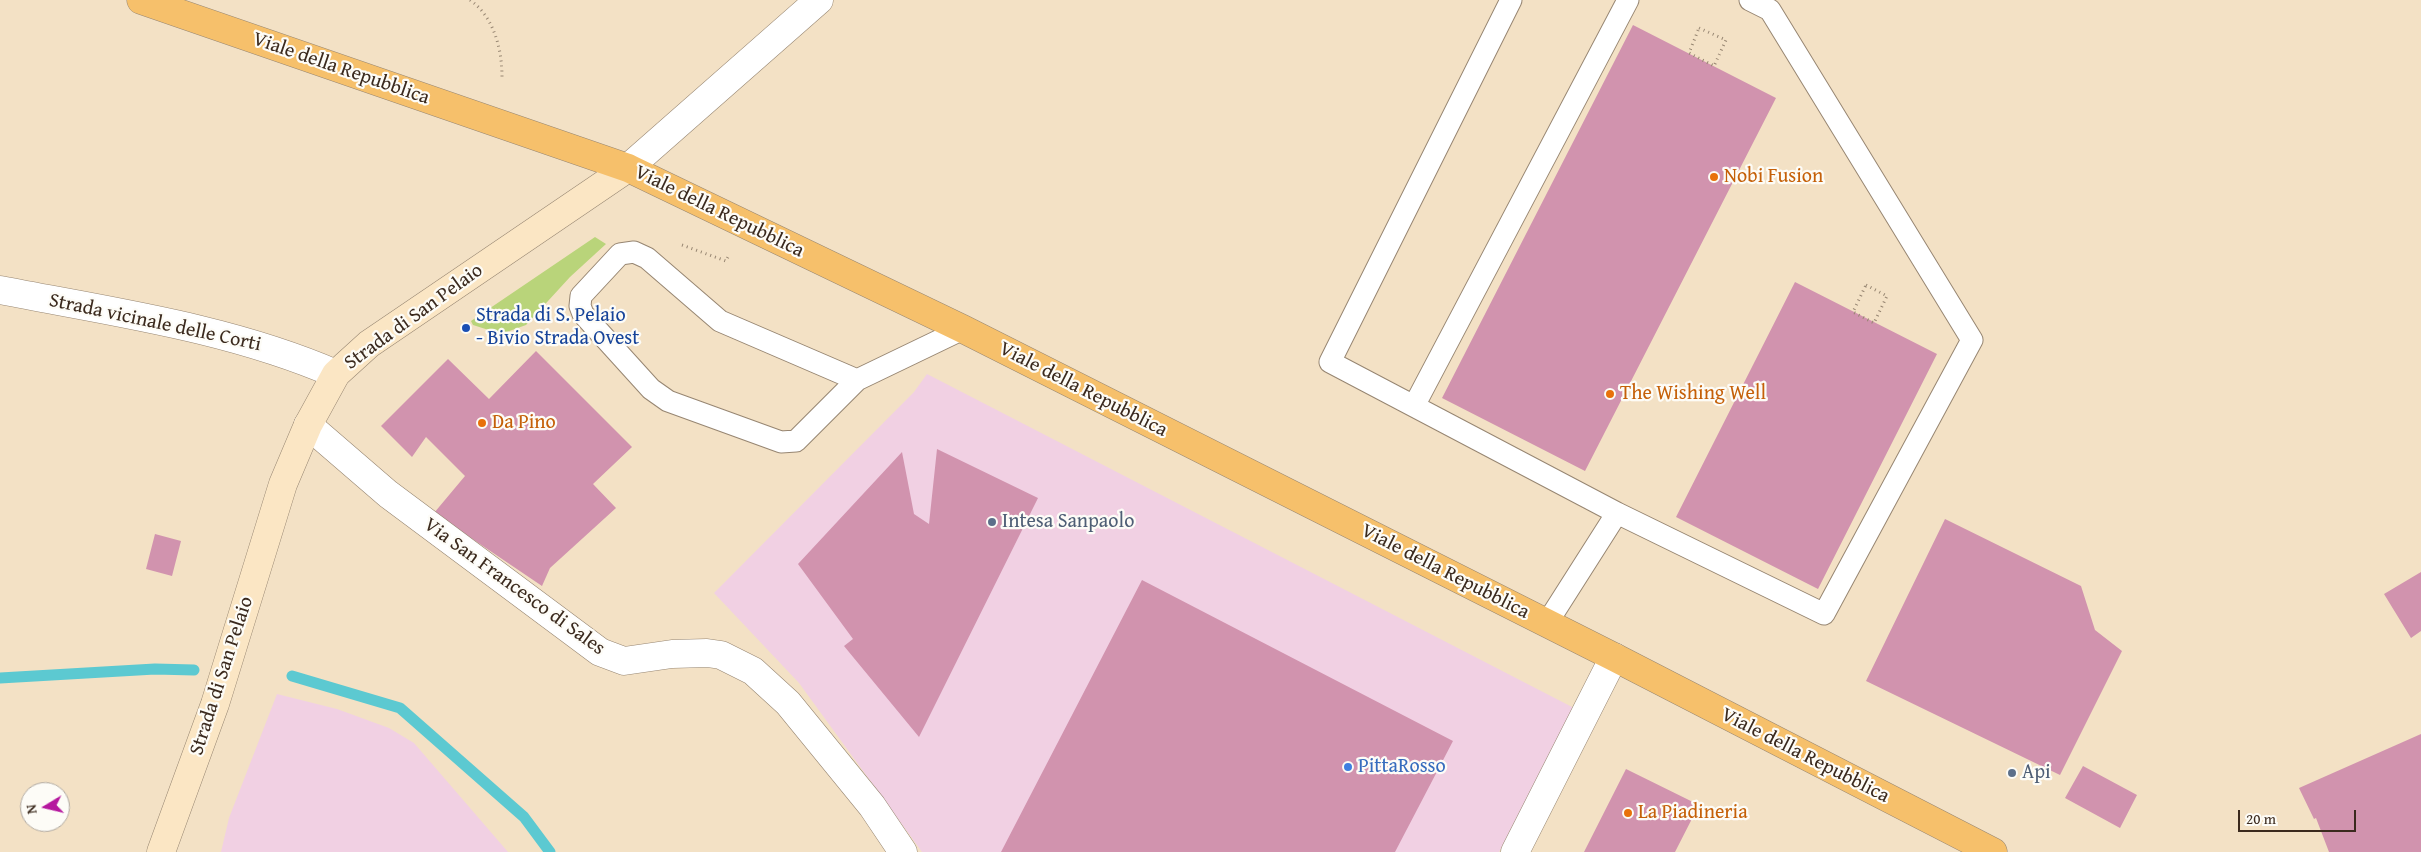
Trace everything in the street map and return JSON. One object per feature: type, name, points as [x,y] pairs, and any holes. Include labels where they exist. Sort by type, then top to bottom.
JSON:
[{"type":"main road","name":"Viale della Repubblica","points":[[141,0],[628,168],[963,329],[1614,657],[1993,852]]},
{"type":"main road","name":"Strada di San Pelaio","points":[[162,852],[215,704],[283,484],[308,426],[336,374],[369,344],[628,168]]},
{"type":"street","name":"Strada di San Pelaio","points":[[628,168],[819,0]]},
{"type":"street","name":"Strada vicinale delle Corti","points":[[0,290],[229,335],[293,356],[336,374]]},
{"type":"street","name":"Via San Francesco di Sales","points":[[308,426],[388,494],[600,652],[624,661],[682,653],[707,653],[721,655],[753,671],[788,703],[872,806],[903,852]]},
{"type":"street","points":[[1515,852],[1614,657]]},
{"type":"lane","points":[[1510,0],[1330,362],[1617,513],[1824,614],[1972,340],[1770,10],[1750,0]]},
{"type":"lane","points":[[1414,406],[1628,0]]},
{"type":"lane","points":[[857,380],[720,321],[647,258],[634,252],[620,254],[582,296],[580,306],[583,314],[651,389],[668,400],[781,442],[796,441],[857,380],[963,329]]},
{"type":"lane","points":[[1547,623],[1617,513]]},
{"type":"path","points":[[470,0],[488,20],[496,36],[502,58],[502,77]]},
{"type":"path","points":[[1699,28],[1726,40],[1714,66],[1689,53],[1699,28]]},
{"type":"path","points":[[1866,285],[1887,296],[1874,323],[1852,312],[1866,285]]},
{"type":"shaded area","points":[[927,374],[1574,708],[1499,852],[922,852],[799,683],[714,593],[914,392]]},
{"type":"shaded area","points":[[277,694],[337,709],[389,728],[414,743],[508,852],[221,852],[229,818]]},
{"type":"green space","points":[[595,237],[606,244],[570,277],[526,325],[501,334],[473,325],[471,321]]},
{"type":"building","points":[[1633,25],[1776,98],[1585,471],[1442,398]]},
{"type":"building","points":[[1795,282],[1937,354],[1818,589],[1676,517]]},
{"type":"building","points":[[536,351],[632,447],[593,484],[616,508],[550,568],[542,586],[434,513],[465,476],[426,437],[412,457],[381,426],[448,359],[489,399]]},
{"type":"building","points":[[937,449],[1038,498],[919,737],[844,646],[853,639],[798,564],[902,452],[914,514],[929,524]]},
{"type":"building","points":[[1945,519],[2081,586],[2095,630],[2122,651],[2060,775],[1866,681]]},
{"type":"building","points":[[155,534],[181,541],[172,576],[146,569]]},
{"type":"building","points":[[2421,572],[2421,631],[2411,638],[2384,594]]},
{"type":"building","points":[[1142,580],[1453,741],[1395,852],[1001,852]]},
{"type":"building","points":[[2421,734],[2421,852],[2329,852],[2316,818],[2314,819],[2299,788]]},
{"type":"building","points":[[2083,766],[2137,795],[2120,828],[2065,798]]},
{"type":"building","points":[[1626,769],[1699,805],[1675,852],[1584,852]]},
{"type":"waterway","points":[[0,678],[155,669],[194,670]]},
{"type":"waterway","points":[[292,676],[400,708],[524,817],[550,852]]},
{"type":"place","name":"Nobi Fusion","points":[[1714,177]]},
{"type":"place","name":"Strada di S. Pelaio - Bivio Strada Ovest","points":[[466,328]]},
{"type":"place","name":"The Wishing Well","points":[[1610,394]]},
{"type":"place","name":"Da Pino","points":[[482,423]]},
{"type":"place","name":"Intesa Sanpaolo","points":[[992,522]]},
{"type":"place","name":"PittaRosso","points":[[1348,767]]},
{"type":"place","name":"Api","points":[[2012,773]]},
{"type":"place","name":"La Piadineria","points":[[1628,813]]}]
